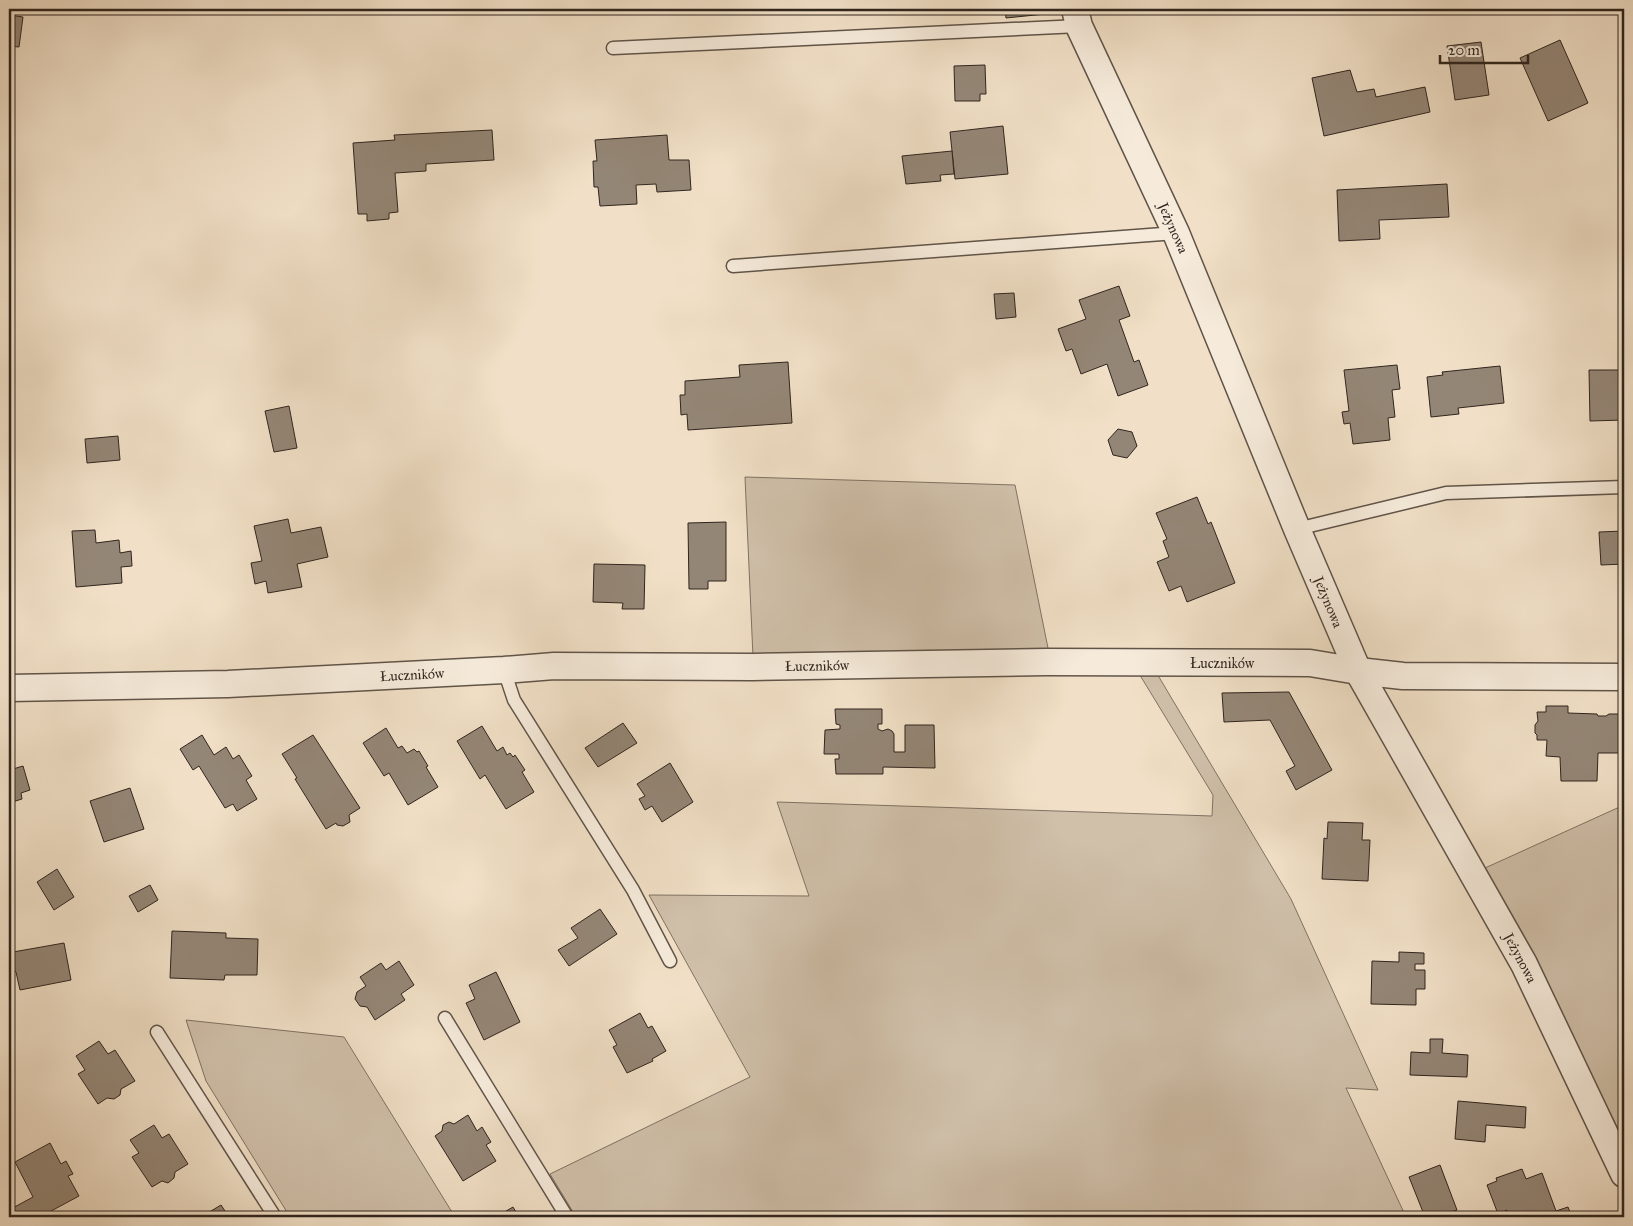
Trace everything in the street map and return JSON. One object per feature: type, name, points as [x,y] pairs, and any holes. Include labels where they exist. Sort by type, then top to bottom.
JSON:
[{"type":"street","name":"Jeżynowa","points":[[1077,17],[1176,233],[1358,671],[1524,964],[1624,1174]]},
{"type":"street","name":"Łuczników","points":[[9,688],[228,684],[554,666],[753,667],[1046,662],[1310,663],[1403,676],[1624,677]]},
{"type":"lane","points":[[612,48],[1077,17]]},
{"type":"lane","points":[[733,266],[1176,233]]},
{"type":"lane","points":[[1298,529],[1446,494],[1624,487]]},
{"type":"lane","points":[[504,670],[514,700],[633,890],[670,961]]},
{"type":"lane","points":[[445,1018],[567,1217]]},
{"type":"lane","points":[[156,1032],[275,1217]]},
{"type":"shaded area","points":[[745,477],[1015,485],[1049,653],[753,657]]},
{"type":"shaded area","points":[[1138,672],[1156,672],[1291,899],[1378,1090],[1346,1088],[1406,1217],[576,1217],[550,1174],[750,1077],[649,895],[809,896],[777,802],[1212,816],[1213,795]]},
{"type":"shaded area","points":[[1624,805],[1623,1139],[1541,972],[1485,868]]},
{"type":"shaded area","points":[[186,1020],[344,1037],[455,1217],[290,1217],[206,1081]]},
{"type":"building","points":[[1005,9],[1044,9],[1045,14],[1006,18]]},
{"type":"building","points":[[9,15],[23,17],[19,47],[9,46]]},
{"type":"building","points":[[1560,40],[1588,103],[1548,121],[1520,58]]},
{"type":"building","points":[[1481,42],[1489,95],[1455,100],[1447,46]]},
{"type":"building","points":[[985,65],[986,94],[980,94],[980,101],[955,101],[954,66]]},
{"type":"building","points":[[1350,70],[1357,92],[1374,89],[1376,97],[1425,87],[1430,112],[1324,136],[1312,78]]},
{"type":"building","points":[[1003,126],[1008,174],[955,179],[950,132]]},
{"type":"building","points":[[492,130],[494,160],[426,164],[426,171],[395,173],[398,212],[389,213],[389,219],[367,221],[367,214],[358,214],[353,143],[395,140],[394,135]]},
{"type":"building","points":[[667,135],[669,160],[689,160],[691,190],[657,192],[656,184],[636,185],[637,204],[600,206],[598,187],[594,187],[593,161],[597,161],[595,140]]},
{"type":"building","points":[[952,151],[954,174],[940,175],[941,181],[906,184],[902,156]]},
{"type":"building","points":[[1447,184],[1449,217],[1379,220],[1380,239],[1339,241],[1337,190]]},
{"type":"building","points":[[1119,286],[1130,316],[1119,320],[1134,362],[1139,360],[1148,385],[1118,396],[1107,364],[1081,374],[1072,349],[1066,351],[1058,329],[1086,319],[1079,300]]},
{"type":"building","points":[[1014,293],[1016,317],[996,319],[994,294]]},
{"type":"building","points":[[788,362],[792,423],[688,430],[687,414],[681,415],[680,395],[685,395],[685,381],[740,377],[739,365]]},
{"type":"building","points":[[1397,365],[1400,389],[1392,390],[1395,417],[1388,418],[1390,440],[1353,444],[1350,423],[1344,424],[1342,412],[1349,411],[1344,370]]},
{"type":"building","points":[[1500,366],[1504,403],[1458,408],[1459,414],[1431,417],[1427,377],[1443,375],[1442,372]]},
{"type":"building","points":[[1589,370],[1624,370],[1624,420],[1590,421]]},
{"type":"building","points":[[289,406],[297,448],[274,452],[265,411]]},
{"type":"building","points":[[1118,429],[1132,432],[1137,446],[1127,458],[1113,455],[1108,440]]},
{"type":"building","points":[[118,436],[120,460],[87,463],[85,439]]},
{"type":"building","points":[[1197,497],[1208,524],[1211,522],[1235,583],[1187,602],[1181,586],[1169,591],[1157,562],[1169,557],[1163,541],[1167,539],[1156,513]]},
{"type":"building","points":[[288,519],[291,533],[321,527],[328,557],[297,564],[302,587],[268,593],[266,581],[255,584],[251,563],[262,561],[254,526]]},
{"type":"building","points":[[726,522],[726,581],[708,581],[708,589],[689,589],[688,523]]},
{"type":"building","points":[[95,530],[96,543],[119,540],[120,553],[131,551],[132,566],[121,567],[122,583],[76,587],[72,531]]},
{"type":"building","points":[[1624,531],[1624,564],[1601,565],[1599,532]]},
{"type":"building","points":[[594,564],[645,565],[644,609],[622,609],[623,603],[593,602]]},
{"type":"building","points":[[1289,692],[1332,770],[1296,790],[1286,771],[1295,766],[1270,720],[1224,722],[1222,693]]},
{"type":"building","points":[[1546,706],[1568,706],[1568,713],[1597,714],[1598,716],[1622,714],[1624,750],[1622,753],[1598,753],[1597,781],[1561,781],[1560,757],[1546,756],[1547,740],[1537,740],[1535,733],[1535,725],[1538,721],[1537,712],[1546,712]]},
{"type":"building","points":[[835,709],[882,709],[882,724],[878,724],[878,729],[892,731],[894,734],[894,752],[905,752],[905,725],[934,725],[935,768],[883,767],[883,774],[836,774],[835,759],[839,759],[839,754],[824,754],[825,730],[840,729],[840,725],[836,724]]},
{"type":"building","points":[[623,723],[637,743],[598,767],[585,748]]},
{"type":"building","points":[[482,726],[497,751],[503,747],[507,755],[510,753],[513,757],[515,755],[525,770],[522,772],[534,792],[506,809],[485,775],[480,779],[457,741]]},
{"type":"building","points":[[386,728],[398,748],[402,746],[407,753],[414,749],[417,752],[419,751],[438,787],[408,805],[389,773],[384,776],[363,743]]},
{"type":"building","points":[[202,735],[214,755],[226,747],[233,759],[239,755],[252,776],[246,780],[257,799],[237,811],[233,804],[225,808],[199,766],[193,770],[180,749]]},
{"type":"building","points":[[313,735],[360,808],[349,815],[350,822],[343,826],[336,823],[326,829],[282,754]]},
{"type":"building","points":[[9,754],[13,769],[23,766],[30,790],[21,793],[22,799],[9,803]]},
{"type":"building","points":[[670,763],[693,802],[662,822],[652,806],[645,810],[639,799],[645,796],[637,784]]},
{"type":"building","points":[[130,788],[144,829],[104,842],[90,801]]},
{"type":"building","points":[[1328,822],[1363,823],[1362,840],[1370,840],[1368,881],[1322,879],[1324,838],[1327,839]]},
{"type":"building","points":[[57,869],[74,897],[54,910],[37,882]]},
{"type":"building","points":[[150,885],[158,900],[138,912],[129,896]]},
{"type":"building","points":[[600,909],[617,934],[569,966],[558,950],[578,938],[571,928]]},
{"type":"building","points":[[172,931],[226,933],[226,938],[258,939],[257,975],[225,975],[224,980],[170,978]]},
{"type":"building","points":[[64,943],[71,980],[20,990],[16,972],[11,967],[10,962],[13,958],[13,952]]},
{"type":"building","points":[[1399,952],[1424,953],[1424,964],[1415,964],[1415,970],[1425,970],[1425,989],[1416,989],[1416,1005],[1371,1004],[1372,961],[1399,962]]},
{"type":"building","points":[[399,961],[414,985],[401,994],[405,1000],[375,1020],[367,1007],[360,1006],[355,999],[357,992],[366,986],[360,977],[381,963],[386,970]]},
{"type":"building","points":[[496,972],[520,1022],[484,1040],[466,1003],[475,999],[469,985]]},
{"type":"building","points":[[640,1013],[648,1028],[652,1026],[666,1051],[652,1059],[653,1061],[627,1073],[613,1047],[617,1045],[609,1030]]},
{"type":"building","points":[[1430,1039],[1443,1039],[1442,1053],[1468,1055],[1467,1077],[1410,1075],[1411,1052],[1430,1053]]},
{"type":"building","points":[[99,1041],[108,1054],[115,1050],[135,1081],[121,1089],[120,1095],[114,1099],[107,1098],[98,1104],[78,1074],[85,1070],[76,1056]]},
{"type":"building","points":[[1458,1101],[1526,1107],[1525,1128],[1486,1125],[1485,1142],[1455,1139]]},
{"type":"building","points":[[468,1115],[477,1131],[482,1127],[491,1142],[486,1145],[496,1161],[463,1181],[435,1136],[442,1131],[443,1125],[449,1122],[454,1124]]},
{"type":"building","points":[[154,1125],[162,1138],[169,1134],[188,1164],[175,1172],[174,1178],[168,1183],[162,1181],[152,1187],[132,1157],[139,1153],[130,1140]]},
{"type":"building","points":[[50,1143],[61,1164],[66,1161],[73,1174],[68,1176],[79,1196],[40,1217],[12,1217],[9,1210],[33,1197],[15,1162]]},
{"type":"building","points":[[1440,1165],[1457,1210],[1436,1217],[1425,1217],[1409,1177]]},
{"type":"building","points":[[1522,1169],[1526,1179],[1542,1173],[1556,1211],[1568,1207],[1572,1217],[1510,1217],[1507,1210],[1498,1214],[1487,1185],[1497,1181],[1496,1178]]},
{"type":"building","points":[[221,1205],[229,1217],[201,1217]]},
{"type":"building","points":[[513,1207],[519,1217],[496,1217]]}]
